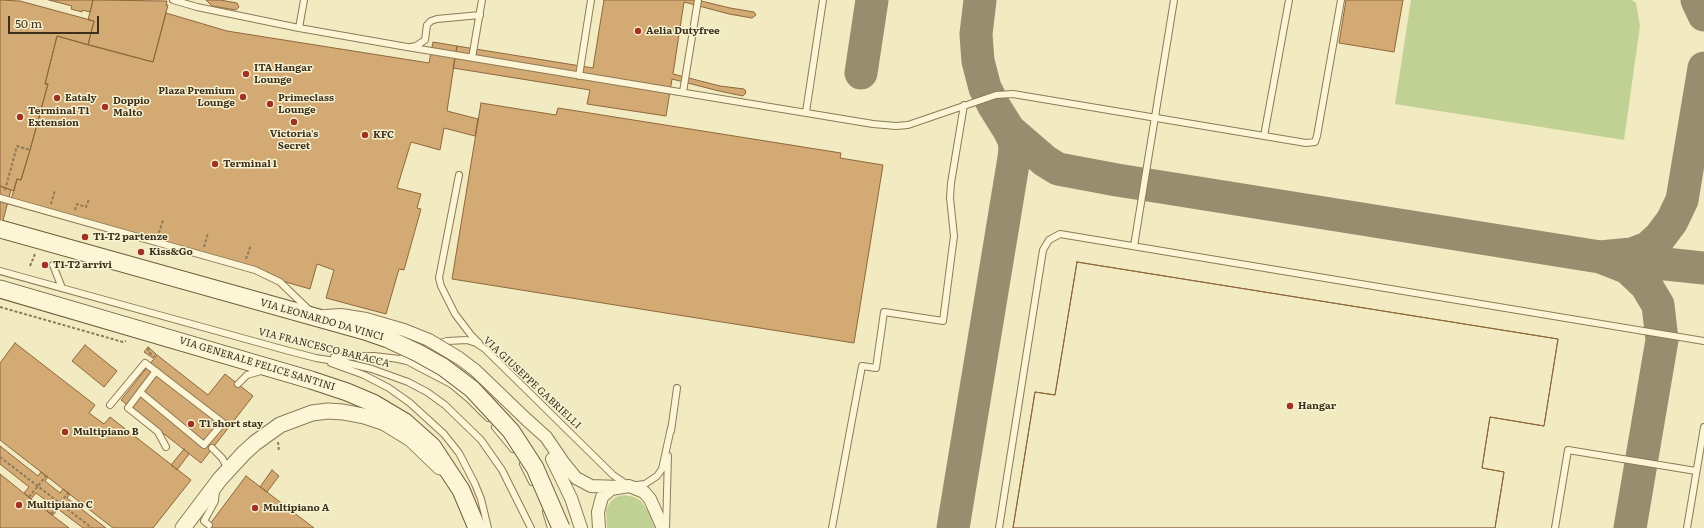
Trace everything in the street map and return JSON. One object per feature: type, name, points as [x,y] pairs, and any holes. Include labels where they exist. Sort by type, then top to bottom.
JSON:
[{"type":"main road","name":"VIA LEONARDO DA VINCI","points":[[0,229],[377,335],[418,353],[443,367],[472,389],[498,415],[526,452],[541,478],[561,528]]},
{"type":"main road","name":"VIA GENERALE FELICE SANTINI","points":[[0,288],[294,375],[364,399],[397,416],[412,427],[438,454],[456,481],[470,508],[477,528]]},
{"type":"street","points":[[316,317],[335,315],[360,318],[404,330],[429,340],[476,370],[546,437],[559,464],[580,528]]},
{"type":"street","points":[[188,522],[228,470],[255,442],[280,425],[312,414],[328,411],[344,412],[368,417],[385,423],[411,438],[450,477],[470,508]]},
{"type":"street","points":[[559,464],[585,484],[596,487],[624,486],[644,492],[650,499],[663,528]]},
{"type":"street","points":[[599,528],[598,512],[602,497],[612,489],[624,486]]},
{"type":"lane","points":[[173,0],[189,2],[299,28],[873,124],[896,126],[908,125],[996,95],[1013,94],[1306,144],[1315,142],[1341,0]]},
{"type":"lane","points":[[299,28],[304,0]]},
{"type":"lane","points":[[472,58],[482,0]]},
{"type":"lane","points":[[579,76],[591,0]]},
{"type":"lane","points":[[683,92],[698,0]]},
{"type":"lane","points":[[806,112],[823,0]]},
{"type":"lane","points":[[1134,246],[1174,0]]},
{"type":"lane","points":[[1264,136],[1289,0]]},
{"type":"lane","points":[[407,47],[416,46],[425,40],[427,24],[431,21],[436,19],[480,15]]},
{"type":"lane","points":[[832,528],[862,366],[876,368],[884,312],[943,320],[954,236],[950,198],[951,183],[964,105]]},
{"type":"lane","points":[[459,175],[440,278],[441,286],[455,314],[471,335],[485,349]]},
{"type":"lane","points":[[2,196],[255,270],[280,282],[316,317]]},
{"type":"lane","points":[[1000,528],[1043,250],[1049,240],[1060,234],[1704,341]]},
{"type":"lane","points":[[53,265],[62,288]]},
{"type":"lane","name":"VIA FRANCESCO BARACCA","points":[[0,271],[289,351],[316,358],[347,362],[381,371],[408,382],[427,392],[445,405],[481,440],[499,465],[531,528]]},
{"type":"lane","name":"VIA GIUSEPPE GABRIELLI","points":[[289,351],[333,357],[374,356],[393,359],[409,356],[429,346],[453,340],[467,340],[476,343],[485,349],[624,486]]},
{"type":"lane","points":[[316,358],[354,371],[378,382],[410,403],[430,420],[444,434],[467,468],[481,499],[488,528]]},
{"type":"lane","points":[[393,359],[407,361],[451,384],[469,399],[494,425],[518,457],[537,491]]},
{"type":"lane","points":[[110,406],[145,363],[223,423],[204,445],[140,392]]},
{"type":"lane","points":[[156,371],[128,408],[158,432],[166,447]]},
{"type":"lane","points":[[238,384],[242,378],[254,372],[261,371],[285,376],[294,375]]},
{"type":"lane","points":[[666,528],[667,459],[677,388]]},
{"type":"lane","points":[[1687,528],[1704,427]]},
{"type":"lane","points":[[624,486],[645,484],[657,476],[663,464],[671,428]]},
{"type":"lane","points":[[212,448],[222,458],[228,470]]},
{"type":"lane","points":[[1555,528],[1568,450],[1696,471]]},
{"type":"lane","points":[[208,526],[204,521],[215,501],[216,485]]},
{"type":"lane","points":[[542,504],[550,528]]},
{"type":"lane","points":[[188,522],[208,526]]},
{"type":"path","points":[[2,196],[17,146],[30,150]]},
{"type":"path","points":[[151,346],[148,351],[152,355]]},
{"type":"path","points":[[279,437],[277,446],[279,451]]},
{"type":"path","points":[[0,457],[92,528]]},
{"type":"path","points":[[29,497],[46,476]]},
{"type":"path","points":[[51,514],[68,493]]},
{"type":"green space","points":[[1411,0],[1632,0],[1636,3],[1640,26],[1624,140],[1395,104]]},
{"type":"green space","points":[[624,495],[634,497],[641,501],[648,511],[655,528],[607,528],[606,510],[610,502],[616,497]]},
{"type":"building","name":"Terminal T1 Extension","points":[[0,0],[20,1],[94,21],[88,45],[57,36],[45,84],[48,84],[30,150],[21,180],[17,179],[14,191],[0,186]]},
{"type":"building","points":[[49,0],[93,0],[90,12],[82,10],[82,12],[71,9],[72,6]]},
{"type":"building","points":[[93,0],[167,1],[166,5],[168,5],[153,62],[88,45],[94,21],[88,20]]},
{"type":"building","points":[[206,0],[220,0],[237,3],[239,7],[236,10],[212,6]]},
{"type":"building","points":[[604,0],[697,0],[754,12],[756,15],[752,18],[729,14],[684,2],[673,74],[720,86],[744,89],[746,91],[745,94],[743,96],[672,79],[666,116],[587,104],[590,90],[453,68],[457,46],[593,68]]},
{"type":"building","points":[[1346,0],[1403,0],[1394,52],[1339,43]]},
{"type":"building","name":"Terminal 1","points":[[166,13],[227,31],[429,63],[433,42],[457,46],[447,111],[478,119],[475,136],[444,128],[440,150],[411,142],[397,188],[421,194],[417,208],[421,209],[404,270],[399,269],[386,314],[326,298],[334,270],[317,264],[310,289],[10,203],[17,179],[21,180],[30,150],[48,84],[45,84],[57,36],[153,62]]},
{"type":"building","points":[[481,103],[556,115],[558,108],[841,153],[840,158],[883,165],[854,343],[452,279]]},
{"type":"building","points":[[0,186],[11,190],[0,232]]},
{"type":"building","name":"Hangar","points":[[1077,262],[1558,339],[1544,426],[1490,417],[1482,468],[1504,472],[1495,528],[1013,528],[1035,392],[1055,395]]},
{"type":"building","name":"Hangar","points":[[1077,262],[1558,339],[1544,426],[1490,417],[1482,468],[1504,472],[1495,528],[1013,528],[1035,392],[1055,395]]},
{"type":"building","name":"Multipiano B","points":[[15,343],[95,405],[89,413],[104,424],[110,417],[191,480],[153,528],[113,528],[0,440],[0,363]]},
{"type":"building","points":[[85,345],[117,371],[104,387],[72,361]]},
{"type":"building","points":[[148,347],[156,354],[153,358],[144,352]]},
{"type":"building","name":"T1 short stay","points":[[157,355],[208,395],[225,374],[253,396],[201,463],[121,400]]},
{"type":"building","points":[[0,446],[38,476],[41,472],[48,477],[45,481],[60,493],[63,489],[70,494],[67,498],[106,528],[83,528],[58,509],[53,515],[47,511],[51,504],[36,493],[31,499],[24,493],[29,487],[0,464]]},
{"type":"building","points":[[184,449],[189,454],[177,470],[171,465]]},
{"type":"building","points":[[272,470],[279,476],[267,492],[260,487]]},
{"type":"building","name":"Multipiano C","points":[[0,474],[31,499],[69,528],[0,528]]},
{"type":"building","name":"Multipiano A","points":[[246,476],[314,528],[207,528]]},
{"type":"taxiway","points":[[861,73],[872,0]]},
{"type":"taxiway","points":[[980,0],[976,34],[978,61],[985,88],[1009,130],[1045,161],[1058,169],[1117,180],[1600,257],[1704,268]]},
{"type":"taxiway","points":[[1697,0],[1704,15]]},
{"type":"taxiway","points":[[1630,528],[1662,340],[1658,305],[1646,285],[1628,268],[1600,257],[1632,254],[1648,248],[1660,237],[1672,221],[1682,200],[1704,68]]},
{"type":"taxiway","points":[[953,528],[1014,158],[1014,140],[1009,130]]},
{"type":"place","name":"Aelia Dutyfree","points":[[638,31]]},
{"type":"place","name":"ITA Hangar Lounge","points":[[246,74]]},
{"type":"place","name":"Plaza Premium Lounge","points":[[243,97]]},
{"type":"place","name":"Eataly","points":[[57,98]]},
{"type":"place","name":"Primeclass Lounge","points":[[270,104]]},
{"type":"place","name":"Doppio Malto","points":[[105,107]]},
{"type":"place","name":"Terminal T1 Extension","points":[[20,117]]},
{"type":"place","name":"Victoria's Secret","points":[[294,122]]},
{"type":"place","name":"KFC","points":[[365,135]]},
{"type":"place","name":"Terminal 1","points":[[215,164]]},
{"type":"place","name":"T1-T2 partenze","points":[[85,237]]},
{"type":"place","name":"Kiss&Go","points":[[141,252]]},
{"type":"place","name":"T1-T2 arrivi","points":[[45,265]]},
{"type":"place","name":"Hangar","points":[[1290,406]]},
{"type":"place","name":"T1 short stay","points":[[191,424]]},
{"type":"place","name":"Multipiano B","points":[[65,432]]},
{"type":"place","name":"Multipiano C","points":[[19,505]]},
{"type":"place","name":"Multipiano A","points":[[255,508]]}]
